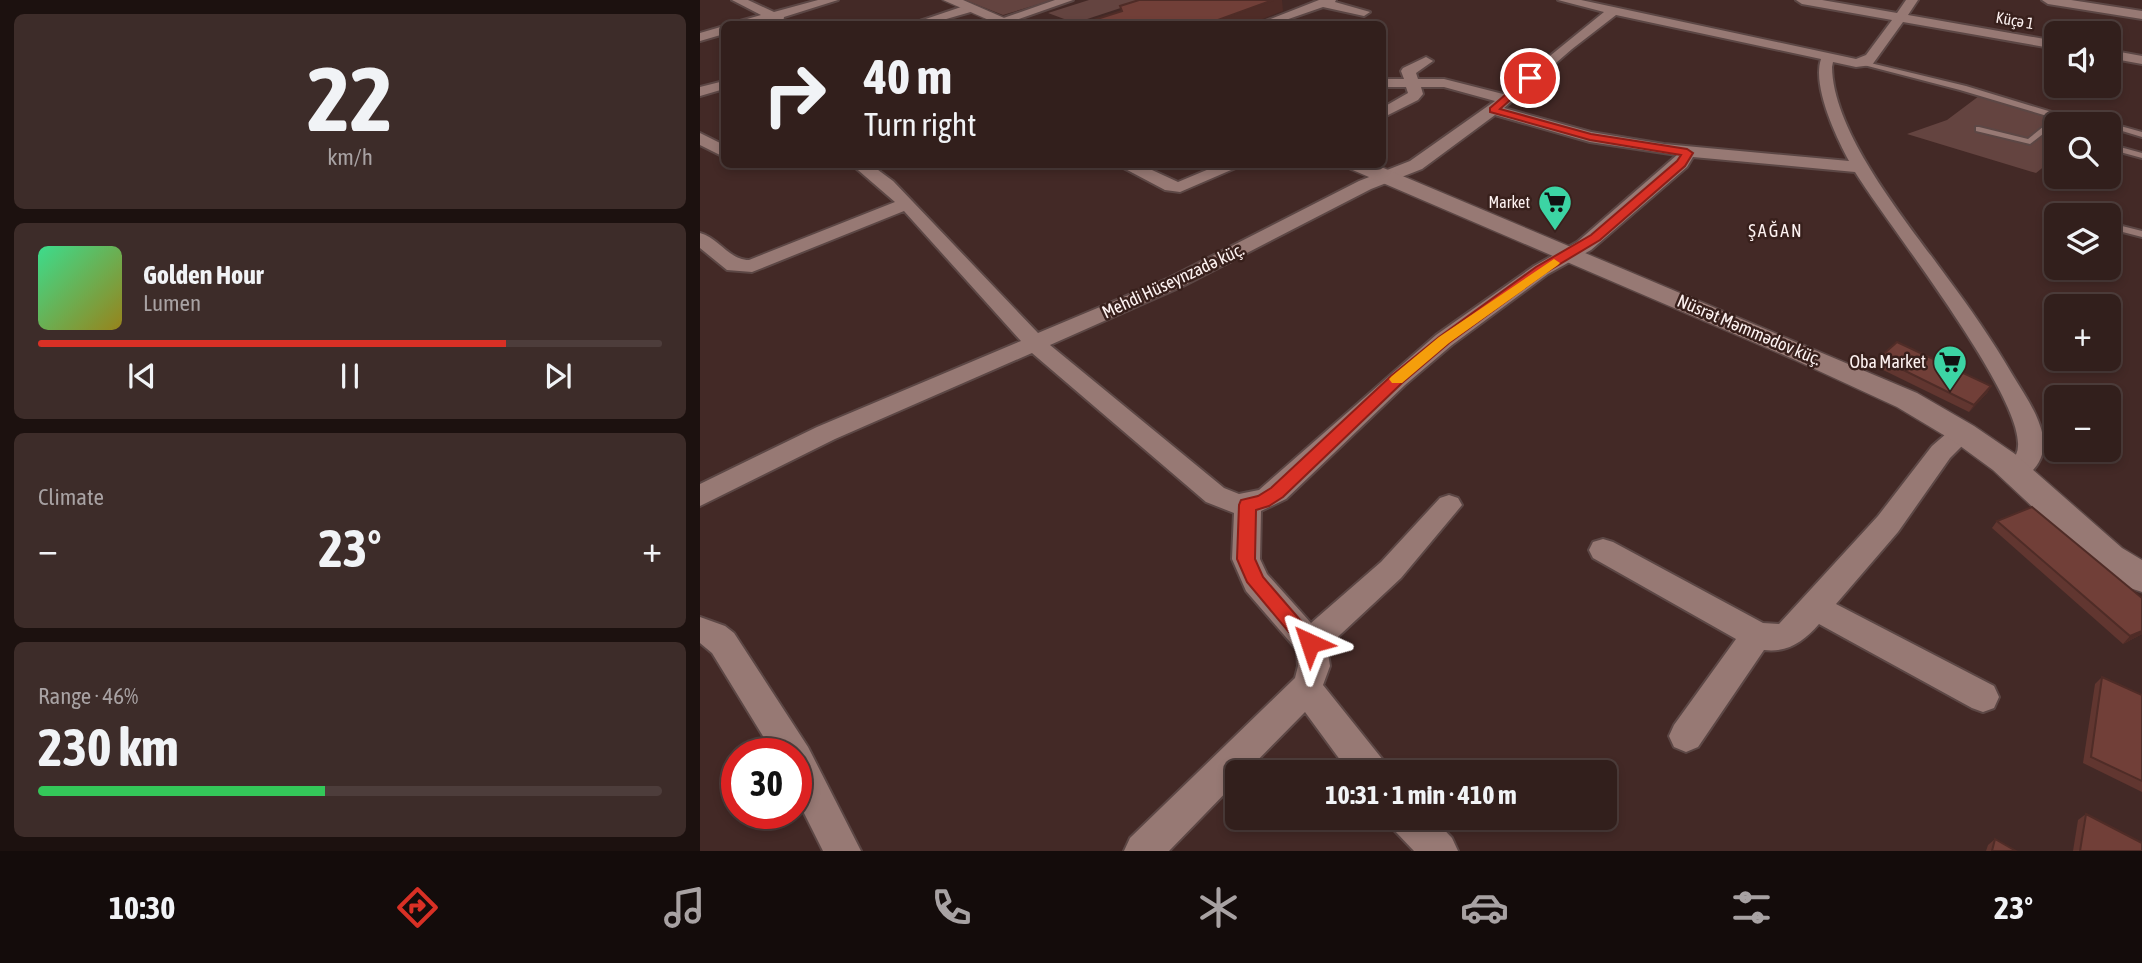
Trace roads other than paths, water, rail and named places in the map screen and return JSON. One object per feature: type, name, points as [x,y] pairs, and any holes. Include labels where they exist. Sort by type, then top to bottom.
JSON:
[{"type":"street","points":[[738,0],[786,21]]},
{"type":"street","points":[[755,21],[832,0]]},
{"type":"street","points":[[950,0],[1000,21]]},
{"type":"street","points":[[1010,21],[1067,0]]},
{"type":"street","points":[[1564,0],[1828,58],[1862,63],[1871,58],[1912,0]]},
{"type":"street","name":"Küçə 1","points":[[1802,0],[2044,43]]},
{"type":"street","points":[[2048,0],[2142,15]]},
{"type":"street","points":[[1272,21],[1326,1],[1364,12]]},
{"type":"street","points":[[927,21],[970,8]]},
{"type":"street","name":"Mehdi Hüseynzadə küç.","points":[[700,496],[826,433],[1175,282],[1384,177],[1416,165],[1499,105],[1567,46],[1613,11]]},
{"type":"street","points":[[700,37],[721,31]]},
{"type":"street","points":[[1731,51],[1744,39]]},
{"type":"street","points":[[2121,56],[2142,60]]},
{"type":"street","points":[[1828,58],[1825,71],[1838,120],[1861,167],[1978,336],[2018,405],[2031,443],[2025,465],[2015,472]]},
{"type":"street","points":[[1386,112],[1416,94],[1408,71],[1426,61]]},
{"type":"street","points":[[1386,83],[1444,83],[1590,137],[1687,153],[1861,167]]},
{"type":"street","points":[[700,92],[721,86]]},
{"type":"street","points":[[700,138],[721,150]]},
{"type":"street","points":[[700,160],[721,153]]},
{"type":"street","points":[[864,168],[907,204],[1036,344],[1078,382],[1215,495],[1233,505],[1248,505],[1263,502],[1277,492],[1396,380],[1444,340],[1541,270],[1595,237],[1681,163],[1687,153]]},
{"type":"street","points":[[1133,168],[1171,186],[1180,187],[1227,168]]},
{"type":"street","name":"Nüsrət Məmmədov küç.","points":[[1364,168],[1869,382],[1963,433],[2015,472],[2110,558],[2142,578]]},
{"type":"street","points":[[700,239],[734,266],[752,266],[907,204]]},
{"type":"street","points":[[1603,550],[1757,635],[1771,639],[1784,638],[1795,630],[1888,524],[1941,452],[1963,433]]},
{"type":"street","points":[[1155,847],[1306,688],[1314,671],[1316,655],[1310,643],[1256,582],[1246,559],[1248,505]]},
{"type":"street","points":[[1310,643],[1391,570],[1449,505]]},
{"type":"street","points":[[1814,607],[1983,697]]},
{"type":"street","points":[[700,630],[714,635],[723,643],[783,738]]},
{"type":"street","points":[[1686,736],[1757,635]]},
{"type":"street","points":[[1306,688],[1362,760]]},
{"type":"street","points":[[812,792],[842,851]]},
{"type":"street","points":[[1419,830],[1439,851]]},
{"type":"lane","points":[[1862,63],[1963,88],[2044,112]]},
{"type":"lane","points":[[1979,129],[2030,142],[2044,130]]},
{"type":"lane","points":[[2121,129],[2142,135]]},
{"type":"lane","points":[[2121,150],[2142,156]]},
{"type":"lane","points":[[2121,229],[2142,234]]},
{"type":"place","name":"Market","points":[[1555,232]]},
{"type":"place","name":"Oba Market","points":[[1950,392]]},
{"type":"district","name":"ŞAĞAN","points":[[1776,231]]}]
